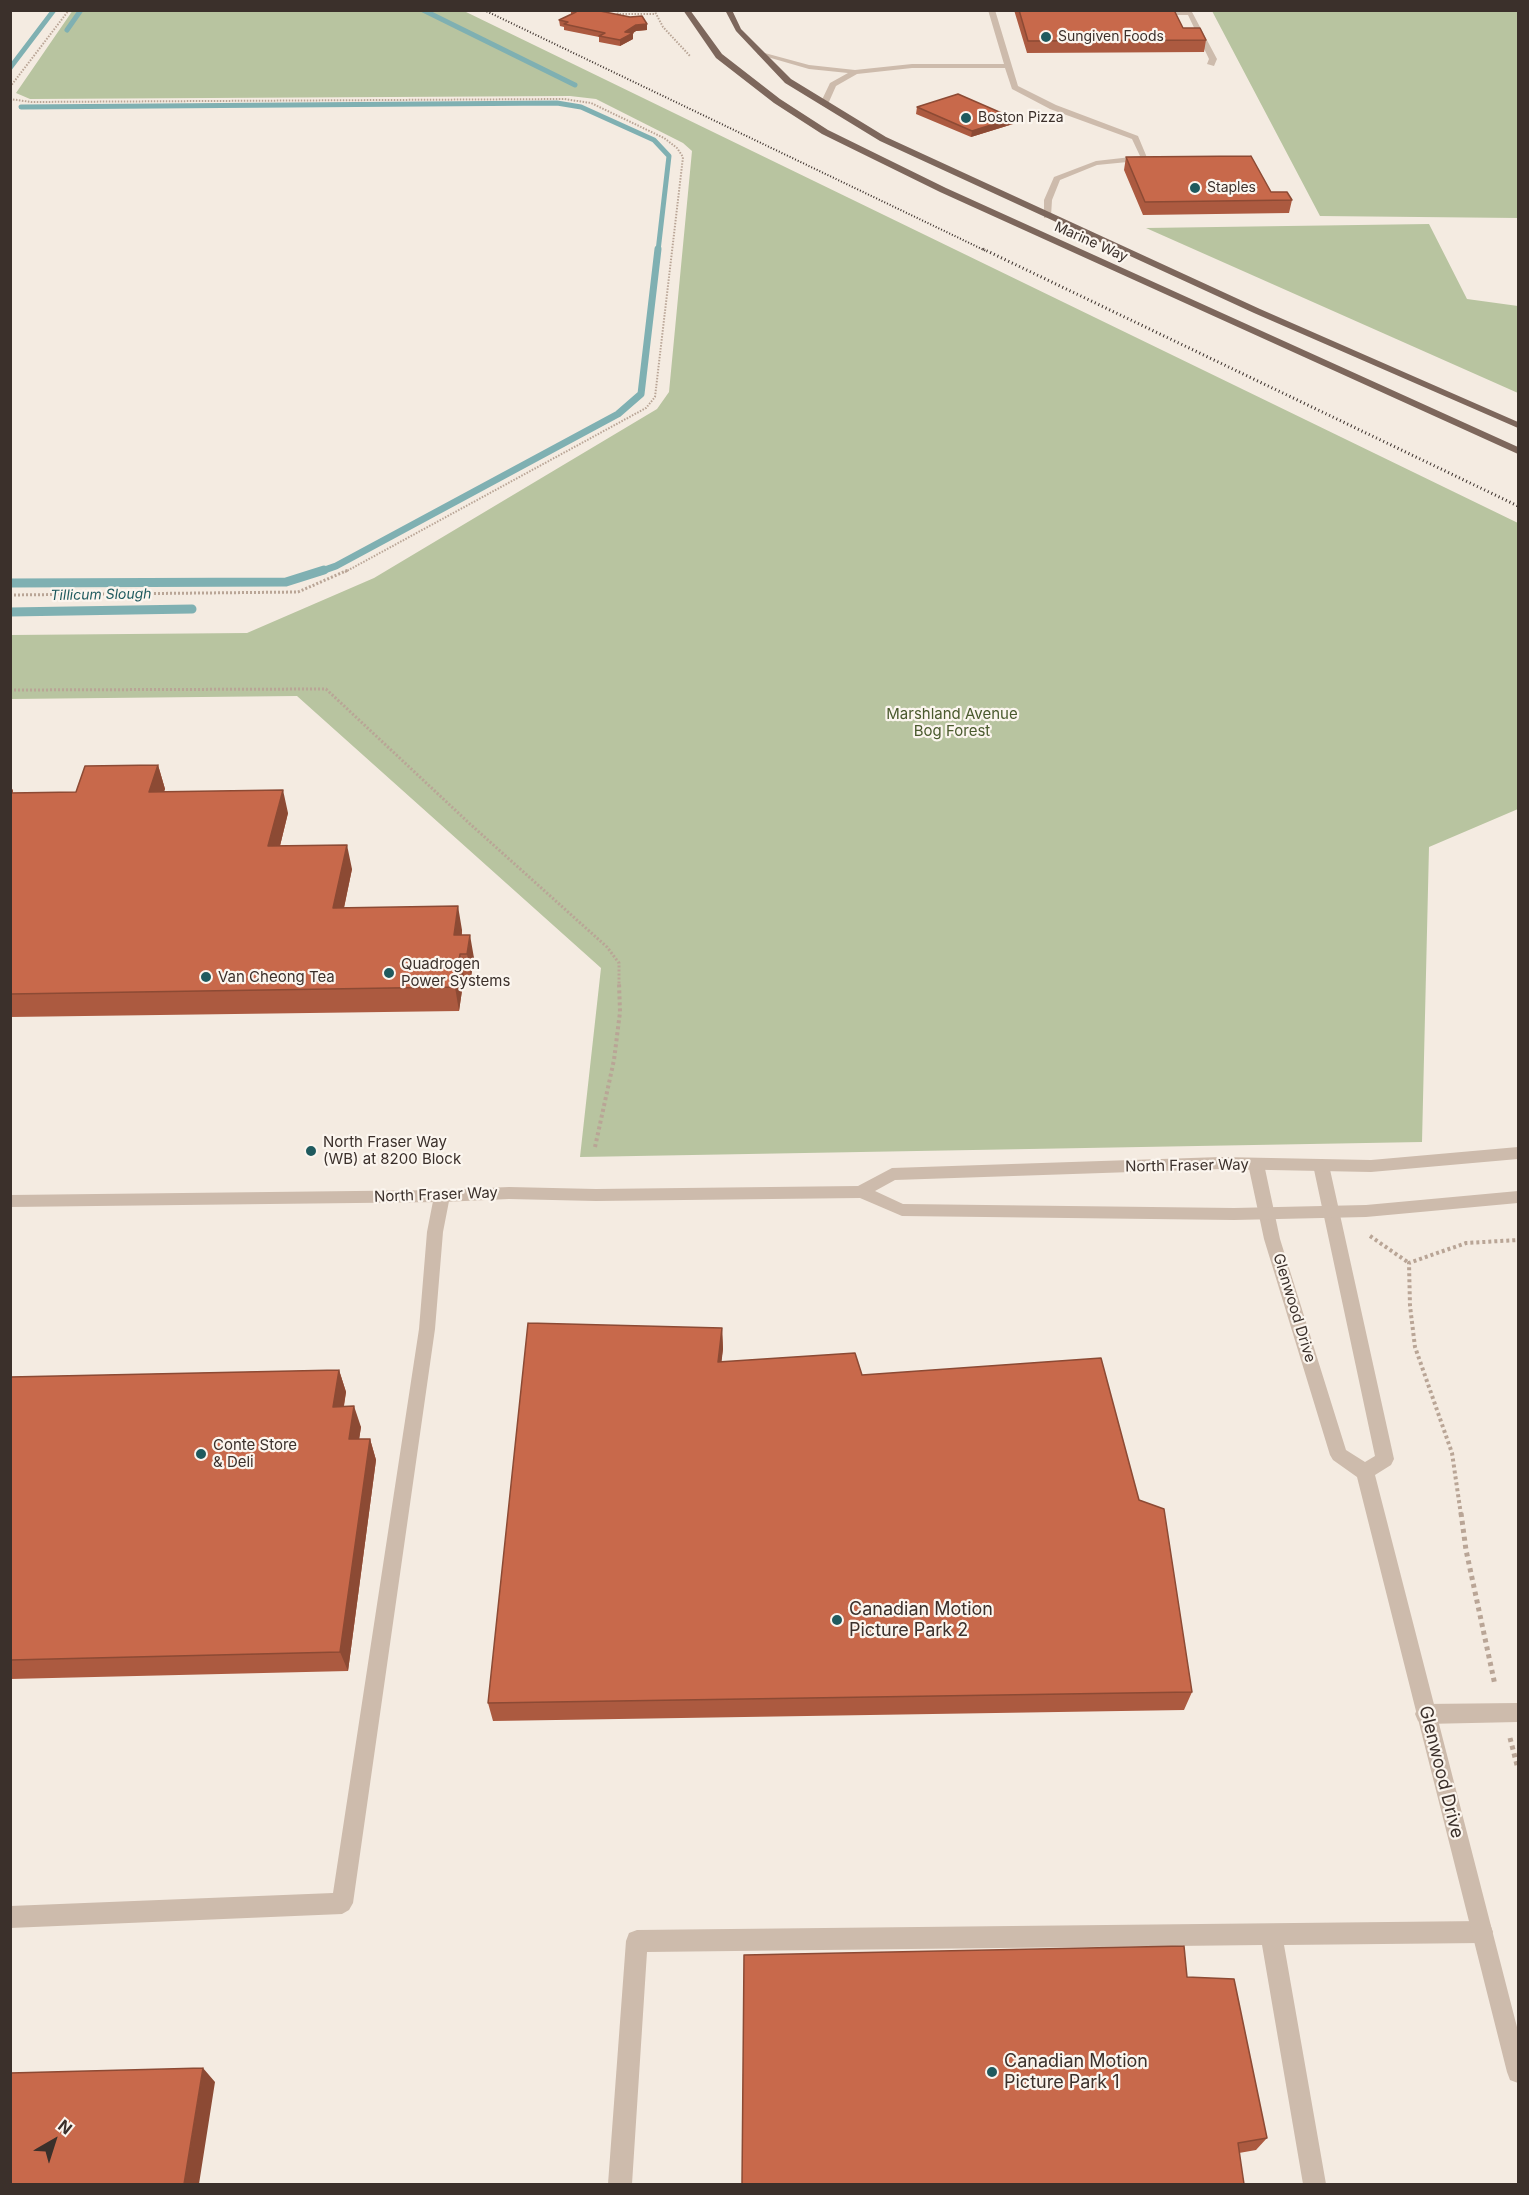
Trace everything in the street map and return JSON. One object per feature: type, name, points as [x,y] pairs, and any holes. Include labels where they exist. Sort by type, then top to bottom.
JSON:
[{"type":"main road","name":"Marine Way","points":[[686,10],[701,34],[726,62],[777,101],[825,132],[943,190],[1518,451]]},
{"type":"main road","name":"Marine Way","points":[[728,10],[738,30],[788,81],[916,156],[1257,311],[1518,425]]},
{"type":"street","points":[[991,10],[1016,87],[1053,107],[1135,138],[1144,158],[1096,163],[1058,179],[1048,200],[1047,216]]},
{"type":"street","points":[[1147,10],[1156,13],[1190,13],[1213,59],[1211,64]]},
{"type":"street","points":[[761,54],[809,67],[855,72],[912,66],[1009,66]]},
{"type":"street","points":[[824,104],[833,86],[855,72]]},
{"type":"street","name":"North Fraser Way","points":[[861,1192],[891,1174],[1256,1164],[1371,1166],[1518,1153]]},
{"type":"street","name":"Glenwood Drive","points":[[1256,1164],[1272,1239],[1339,1455],[1365,1472],[1518,2072]]},
{"type":"street","points":[[1322,1165],[1385,1459],[1365,1472]]},
{"type":"street","name":"North Fraser Way","points":[[10,1201],[442,1196],[509,1193],[596,1195],[861,1192],[902,1210],[1267,1214],[1333,1212],[1518,1197]]},
{"type":"street","points":[[10,1917],[342,1903],[427,1329],[435,1232],[442,1196]]},
{"type":"street","points":[[1425,1714],[1511,1713]]},
{"type":"street","points":[[620,2184],[637,1941],[1482,1932]]},
{"type":"street","points":[[1271,1934],[1315,2184]]},
{"type":"path","points":[[10,87],[69,10]]},
{"type":"path","points":[[616,10],[618,14],[655,14]]},
{"type":"path","points":[[10,99],[31,102],[564,99],[591,103],[664,138],[677,148],[683,157],[657,387],[655,397],[646,408],[332,579],[298,592],[10,595]]},
{"type":"path","points":[[10,690],[326,689],[469,823],[607,947],[620,963],[620,1012],[614,1060],[595,1147]]},
{"type":"path","points":[[1370,1236],[1409,1263]]},
{"type":"path","points":[[1409,1263],[1466,1243],[1518,1240]]},
{"type":"path","points":[[1409,1263],[1410,1306],[1415,1347],[1452,1453],[1468,1561],[1487,1658],[1511,1713],[1518,1769]]},
{"type":"green space","name":"Marshland Avenue Bog Forest","points":[[73,10],[464,11],[1518,523],[1518,809],[1429,847],[1422,1142],[580,1157],[601,968],[297,696],[11,699],[11,635],[247,633],[374,578],[657,409],[669,392],[692,151],[683,143],[596,99],[570,96],[30,99],[16,93]]},
{"type":"green space","points":[[1212,11],[1518,11],[1518,218],[1320,216]]},
{"type":"green space","points":[[1429,224],[1467,299],[1518,306],[1518,393],[1146,228]]},
{"type":"building","points":[[572,10],[595,10],[630,17],[642,16],[647,24],[636,25],[625,32],[633,33],[620,40],[599,36],[605,33],[564,24],[568,22],[559,20],[576,12]]},
{"type":"building","points":[[1019,10],[1174,10],[1183,28],[1200,28],[1206,40],[1028,41]]},
{"type":"building","points":[[958,94],[1013,118],[972,131],[917,107]]},
{"type":"building","name":"Staples","points":[[1251,156],[1271,192],[1287,192],[1292,200],[1145,202],[1126,157]]},
{"type":"building","points":[[158,765],[149,792],[283,790],[268,846],[347,845],[333,908],[458,906],[454,935],[470,935],[467,954],[460,954],[455,987],[10,994],[10,793],[76,792],[85,766]]},
{"type":"building","name":"Canadian Motion Picture Park 2","points":[[528,1323],[722,1328],[718,1362],[855,1353],[862,1375],[1101,1358],[1139,1500],[1164,1509],[1192,1692],[488,1703]]},
{"type":"building","points":[[339,1370],[333,1407],[354,1406],[349,1439],[370,1439],[340,1652],[10,1660],[10,1377]]},
{"type":"building","name":"Canadian Motion Picture Park 1","points":[[1184,1946],[1187,1977],[1234,1979],[1267,2138],[1238,2143],[1244,2184],[742,2184],[744,1955]]},
{"type":"building","points":[[203,2068],[184,2184],[10,2184],[10,2073]]},
{"type":"waterway","points":[[10,68],[54,10]]},
{"type":"waterway","points":[[67,30],[81,10]]},
{"type":"waterway","points":[[423,10],[575,85]]},
{"type":"waterway","points":[[21,107],[557,103],[581,107],[654,140],[669,156],[658,251]]},
{"type":"waterway","points":[[319,572],[336,566],[618,414],[641,394],[658,249]]},
{"type":"waterway","points":[[10,583],[286,582],[324,570]]},
{"type":"waterway","name":"Tillicum Slough","points":[[10,612],[192,609]]},
{"type":"railway","points":[[484,10],[986,251]]},
{"type":"railway","points":[[983,249],[1518,506]]},
{"type":"place","name":"Sungiven Foods","points":[[1046,37]]},
{"type":"place","name":"Boston Pizza","points":[[966,118]]},
{"type":"place","name":"Staples","points":[[1195,188]]},
{"type":"place","name":"Quadrogen Power Systems","points":[[389,973]]},
{"type":"place","name":"Van Cheong Tea","points":[[206,977]]},
{"type":"place","name":"North Fraser Way (WB) at 8200 Block","points":[[311,1151]]},
{"type":"place","name":"Conte Store & Deli","points":[[201,1454]]},
{"type":"place","name":"Canadian Motion Picture Park 2","points":[[837,1620]]},
{"type":"place","name":"Canadian Motion Picture Park 1","points":[[992,2072]]}]
